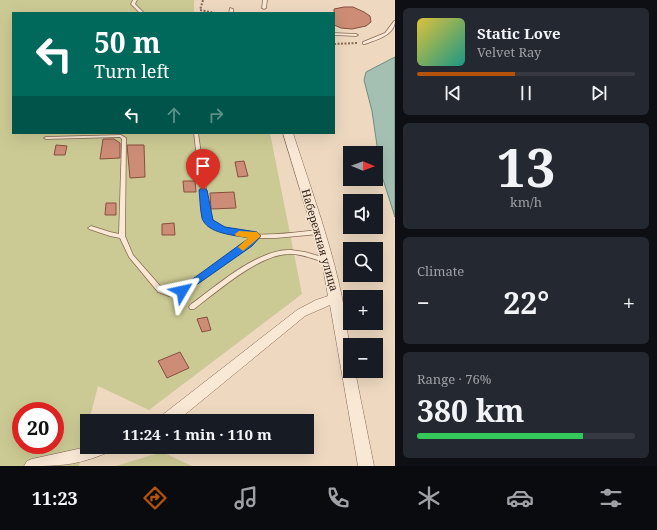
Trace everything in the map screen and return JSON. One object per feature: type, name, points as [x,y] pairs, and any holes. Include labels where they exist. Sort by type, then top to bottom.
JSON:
[{"type":"street","name":"Набережная улица","points":[[288,134],[328,262],[366,466]]},
{"type":"street","points":[[175,414],[301,313],[320,303],[336,299]]},
{"type":"street","points":[[32,466],[87,454]]},
{"type":"lane","points":[[135,0],[133,4],[141,12]]},
{"type":"lane","points":[[264,8],[265,0]]},
{"type":"lane","points":[[364,43],[386,34],[395,22]]},
{"type":"lane","points":[[335,34],[356,35]]},
{"type":"lane","points":[[196,134],[207,218],[210,222],[223,230],[257,236],[319,232]]},
{"type":"lane","points":[[46,138],[121,136],[124,138],[122,236],[131,256],[160,290],[169,294],[182,291],[257,236]]},
{"type":"lane","points":[[91,228],[122,236]]},
{"type":"lane","points":[[192,307],[263,258],[278,253],[290,252],[328,262]]},
{"type":"path","points":[[203,0],[200,10],[207,12]]},
{"type":"path","points":[[335,44],[364,43]]},
{"type":"shaded area","points":[[0,0],[194,0],[194,12],[12,12],[12,134],[270,134],[302,294],[149,410],[98,386],[91,414],[80,414],[80,454],[82,454],[79,466],[0,466]]},
{"type":"shaded area","points":[[395,57],[395,217],[383,179],[383,146],[377,146],[372,111],[364,80],[366,72]]},
{"type":"shaded area","points":[[155,454],[166,454],[192,466],[116,466]]},
{"type":"building","points":[[353,7],[370,16],[371,22],[366,26],[352,29],[341,28],[335,25],[334,9]]},
{"type":"building","points":[[103,139],[114,139],[120,143],[120,158],[100,159]]},
{"type":"building","points":[[56,145],[67,146],[65,155],[54,155]]},
{"type":"building","points":[[127,145],[144,145],[145,177],[130,178]]},
{"type":"building","points":[[244,161],[248,176],[238,177],[235,162]]},
{"type":"building","points":[[183,181],[195,181],[196,192],[184,192]]},
{"type":"building","points":[[234,192],[236,208],[211,209],[210,193]]},
{"type":"building","points":[[106,203],[116,203],[116,215],[105,215]]},
{"type":"building","points":[[174,223],[175,235],[162,235],[162,224]]},
{"type":"building","points":[[207,317],[211,330],[202,332],[197,319]]},
{"type":"building","points":[[180,352],[189,368],[167,378],[158,361]]},
{"type":"slow traffic","points":[[239,234],[257,236],[243,247]]},
{"type":"route","points":[[182,291],[257,236],[236,234],[223,230],[210,222],[207,218],[203,190]]}]
